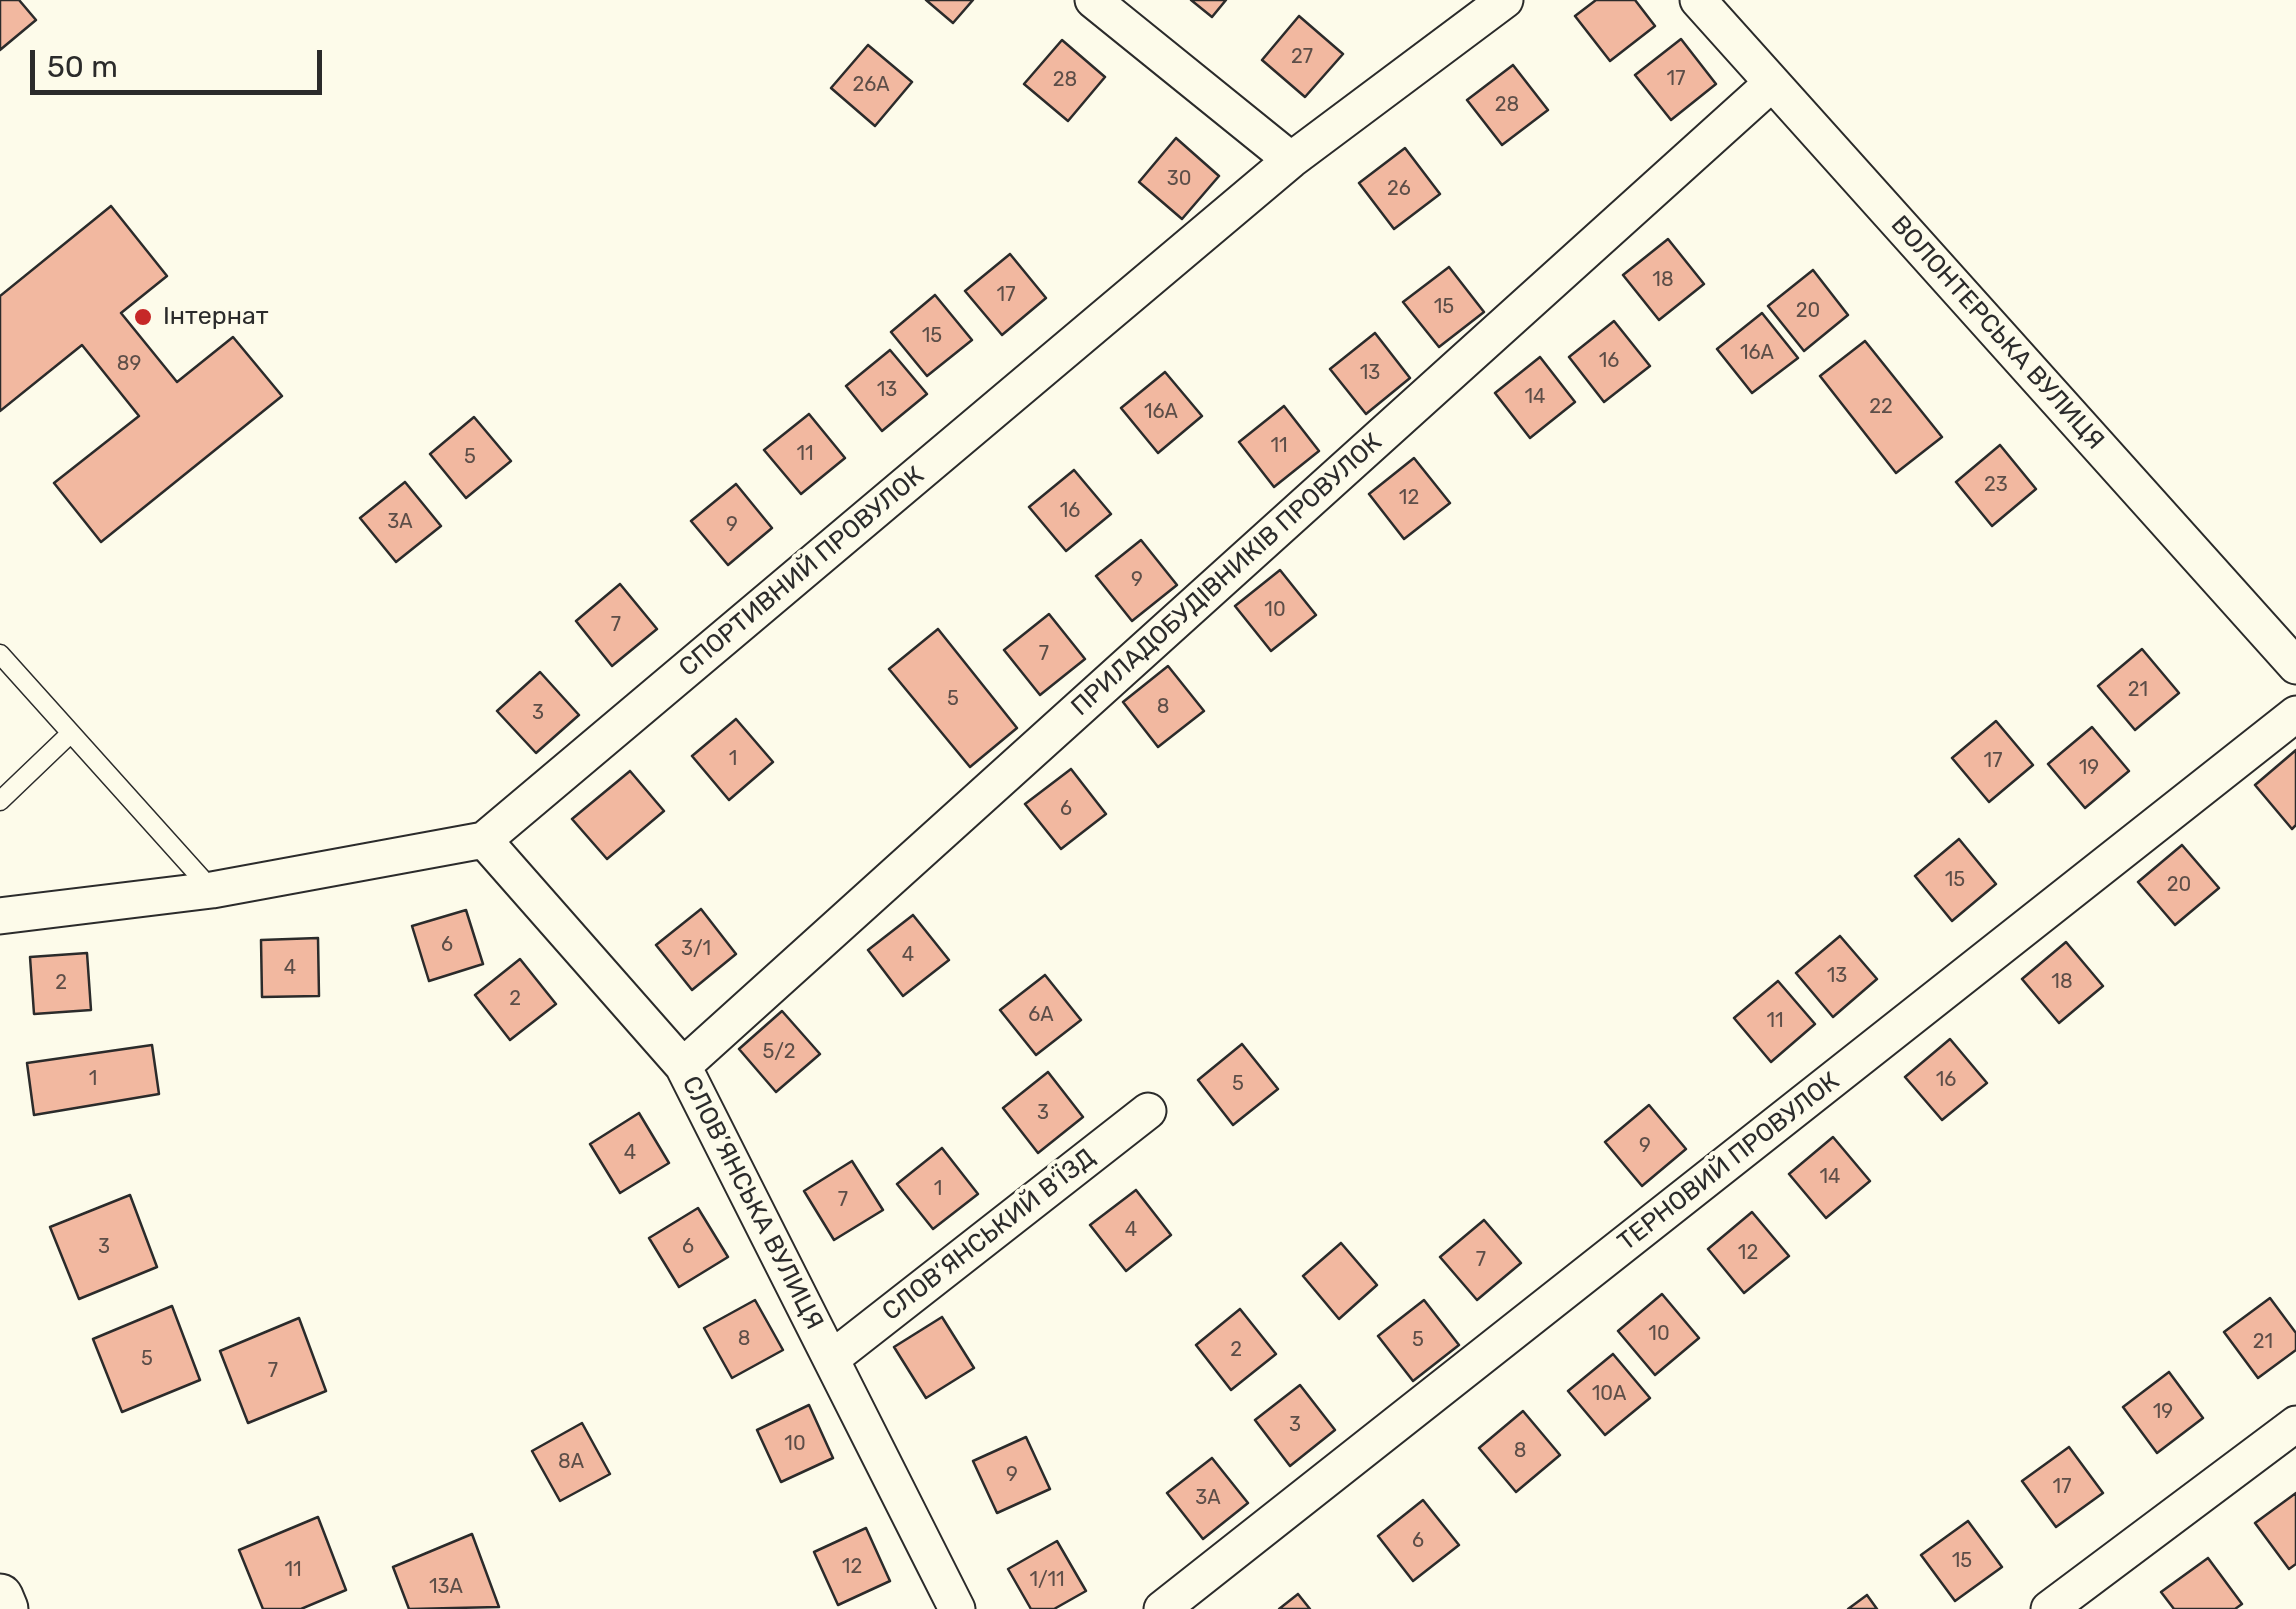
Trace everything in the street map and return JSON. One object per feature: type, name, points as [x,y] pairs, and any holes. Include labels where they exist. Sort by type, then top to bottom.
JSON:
[{"type":"street","points":[[1093,0],[1291,160]]},
{"type":"street","name":"СПОРТИВНИЙ ПРОВУЛОК","points":[[0,916],[212,890],[484,840],[1291,160],[1505,0]]},
{"type":"street","name":"ВОЛОНТЕРСЬКА ВУЛИЦЯ","points":[[1698,0],[2296,666]]},
{"type":"street","name":"ПРИЛАДОБУДІВНИКІВ ПРОВУЛОК","points":[[683,1066],[1772,83]]},
{"type":"street","name":"ТЕРНОВИЙ ПРОВУЛОК","points":[[1162,1609],[2296,714]]},
{"type":"street","name":"СЛОВ’ЯНСЬКА ВУЛИЦЯ","points":[[484,840],[683,1066],[957,1609]]},
{"type":"street","name":"СЛОВ’ЯНСЬКИЙ В’ЇЗД","points":[[831,1359],[1148,1111]]},
{"type":"street","points":[[2049,1609],[2296,1424]]},
{"type":"street","points":[[0,1598],[6,1609]]},
{"type":"lane","points":[[0,654],[212,890]]},
{"type":"lane","points":[[0,802],[70,732]]},
{"type":"building","points":[[0,0],[19,0],[36,20],[0,50]]},
{"type":"building","points":[[926,0],[973,0],[953,23]]},
{"type":"building","points":[[1191,0],[1226,0],[1212,17]]},
{"type":"building","points":[[1596,0],[1635,0],[1655,26],[1610,61],[1575,16]]},
{"type":"building","points":[[1299,16],[1343,54],[1305,97],[1262,60]]},
{"type":"building","points":[[1681,39],[1716,84],[1671,120],[1635,75]]},
{"type":"building","points":[[1062,40],[1105,77],[1068,121],[1024,84]]},
{"type":"building","points":[[868,45],[912,82],[875,126],[831,88]]},
{"type":"building","points":[[1513,65],[1548,110],[1502,145],[1467,100]]},
{"type":"building","points":[[1176,138],[1219,176],[1182,219],[1139,182]]},
{"type":"building","points":[[1405,148],[1440,194],[1394,229],[1359,183]]},
{"type":"building","points":[[111,206],[167,276],[121,313],[177,382],[233,337],[282,396],[101,542],[54,483],[139,416],[82,345],[0,411],[0,296]]},
{"type":"building","points":[[1668,239],[1704,284],[1659,320],[1623,275]]},
{"type":"building","points":[[1010,254],[1046,298],[1002,335],[965,291]]},
{"type":"building","points":[[1449,267],[1484,312],[1439,347],[1403,302]]},
{"type":"building","points":[[1813,270],[1848,315],[1804,351],[1768,306]]},
{"type":"building","points":[[935,295],[972,340],[927,376],[891,332]]},
{"type":"building","points":[[1762,313],[1798,358],[1752,393],[1717,349]]},
{"type":"building","points":[[1614,321],[1650,366],[1604,402],[1569,357]]},
{"type":"building","points":[[1375,333],[1410,378],[1366,414],[1330,369]]},
{"type":"building","points":[[1865,341],[1942,437],[1896,473],[1820,376]]},
{"type":"building","points":[[890,350],[927,394],[882,431],[846,386]]},
{"type":"building","points":[[1540,357],[1575,402],[1530,438],[1495,393]]},
{"type":"building","points":[[1165,372],[1202,416],[1158,453],[1121,408]]},
{"type":"building","points":[[1284,406],[1319,451],[1274,487],[1239,442]]},
{"type":"building","points":[[809,414],[845,458],[801,494],[764,450]]},
{"type":"building","points":[[474,417],[511,461],[466,498],[430,454]]},
{"type":"building","points":[[2000,445],[2036,489],[1992,526],[1956,482]]},
{"type":"building","points":[[1414,458],[1450,503],[1404,539],[1369,494]]},
{"type":"building","points":[[1074,470],[1111,514],[1066,551],[1029,507]]},
{"type":"building","points":[[405,482],[441,526],[396,562],[360,518]]},
{"type":"building","points":[[736,484],[772,528],[728,565],[691,521]]},
{"type":"building","points":[[1141,540],[1177,585],[1132,621],[1096,576]]},
{"type":"building","points":[[1280,570],[1316,615],[1271,651],[1235,606]]},
{"type":"building","points":[[620,584],[657,629],[612,666],[576,621]]},
{"type":"building","points":[[1049,614],[1085,659],[1040,695],[1004,650]]},
{"type":"building","points":[[938,629],[1017,728],[970,767],[889,669]]},
{"type":"building","points":[[2142,649],[2179,693],[2135,730],[2098,686]]},
{"type":"building","points":[[1168,666],[1204,711],[1158,747],[1123,702]]},
{"type":"building","points":[[540,672],[579,715],[536,753],[497,711]]},
{"type":"building","points":[[736,719],[773,762],[729,800],[692,756]]},
{"type":"building","points":[[1996,721],[2033,765],[1989,802],[1952,758]]},
{"type":"building","points":[[2092,727],[2129,771],[2085,808],[2048,764]]},
{"type":"building","points":[[2296,750],[2296,825],[2292,829],[2255,785]]},
{"type":"building","points":[[1071,769],[1106,814],[1061,849],[1025,804]]},
{"type":"building","points":[[630,771],[664,811],[607,859],[572,819]]},
{"type":"building","points":[[1959,839],[1996,884],[1952,921],[1915,876]]},
{"type":"building","points":[[2182,845],[2219,888],[2175,925],[2138,882]]},
{"type":"building","points":[[701,909],[736,954],[692,990],[656,945]]},
{"type":"building","points":[[466,910],[483,964],[429,981],[412,926]]},
{"type":"building","points":[[913,915],[949,960],[903,996],[868,950]]},
{"type":"building","points":[[1840,936],[1877,979],[1833,1017],[1796,973]]},
{"type":"building","points":[[318,938],[319,996],[262,997],[261,940]]},
{"type":"building","points":[[2066,942],[2103,986],[2059,1023],[2022,979]]},
{"type":"building","points":[[87,953],[91,1010],[34,1014],[30,957]]},
{"type":"building","points":[[520,959],[556,1004],[510,1040],[475,995]]},
{"type":"building","points":[[1045,975],[1081,1020],[1036,1055],[1000,1010]]},
{"type":"building","points":[[1778,981],[1815,1024],[1771,1062],[1734,1018]]},
{"type":"building","points":[[782,1011],[820,1054],[776,1092],[739,1049]]},
{"type":"building","points":[[1950,1039],[1987,1083],[1942,1120],[1905,1077]]},
{"type":"building","points":[[1242,1044],[1278,1089],[1233,1125],[1198,1080]]},
{"type":"building","points":[[152,1045],[159,1094],[34,1115],[27,1063]]},
{"type":"building","points":[[1048,1072],[1083,1117],[1038,1153],[1003,1108]]},
{"type":"building","points":[[1649,1105],[1686,1149],[1642,1186],[1605,1142]]},
{"type":"building","points":[[639,1113],[669,1163],[620,1193],[590,1144]]},
{"type":"building","points":[[1833,1137],[1870,1181],[1826,1218],[1789,1174]]},
{"type":"building","points":[[942,1148],[978,1194],[933,1229],[897,1184]]},
{"type":"building","points":[[852,1161],[883,1210],[834,1240],[804,1191]]},
{"type":"building","points":[[1136,1190],[1171,1235],[1126,1271],[1090,1225]]},
{"type":"building","points":[[130,1195],[157,1267],[79,1299],[50,1227]]},
{"type":"building","points":[[698,1208],[728,1257],[679,1287],[649,1238]]},
{"type":"building","points":[[1752,1212],[1789,1256],[1744,1293],[1708,1249]]},
{"type":"building","points":[[1484,1220],[1521,1263],[1477,1300],[1440,1257]]},
{"type":"building","points":[[1341,1243],[1377,1285],[1339,1319],[1303,1276]]},
{"type":"building","points":[[1662,1294],[1699,1338],[1655,1375],[1618,1331]]},
{"type":"building","points":[[2270,1298],[2296,1333],[2296,1350],[2258,1378],[2224,1332]]},
{"type":"building","points":[[755,1300],[783,1350],[732,1378],[704,1328]]},
{"type":"building","points":[[1424,1300],[1459,1345],[1413,1381],[1378,1336]]},
{"type":"building","points":[[172,1306],[200,1380],[122,1412],[93,1339]]},
{"type":"building","points":[[1240,1309],[1276,1354],[1231,1390],[1196,1345]]},
{"type":"building","points":[[942,1317],[974,1368],[926,1398],[894,1347]]},
{"type":"building","points":[[299,1318],[326,1391],[248,1423],[220,1351]]},
{"type":"building","points":[[1613,1354],[1650,1398],[1605,1435],[1568,1391]]},
{"type":"building","points":[[2169,1372],[2203,1418],[2157,1453],[2123,1407]]},
{"type":"building","points":[[1300,1385],[1335,1430],[1290,1466],[1255,1420]]},
{"type":"building","points":[[809,1405],[833,1458],[781,1482],[757,1430]]},
{"type":"building","points":[[1523,1411],[1560,1455],[1516,1492],[1479,1448]]},
{"type":"building","points":[[582,1423],[610,1474],[560,1501],[532,1451]]},
{"type":"building","points":[[1026,1437],[1050,1489],[997,1513],[973,1461]]},
{"type":"building","points":[[2069,1447],[2103,1493],[2056,1527],[2022,1481]]},
{"type":"building","points":[[1212,1458],[1248,1503],[1203,1539],[1167,1493]]},
{"type":"building","points":[[2296,1493],[2296,1564],[2289,1569],[2255,1523]]},
{"type":"building","points":[[1423,1500],[1459,1545],[1413,1581],[1378,1536]]},
{"type":"building","points":[[318,1517],[346,1590],[301,1609],[263,1609],[239,1550]]},
{"type":"building","points":[[1968,1521],[2002,1567],[1955,1601],[1921,1555]]},
{"type":"building","points":[[866,1528],[890,1581],[838,1605],[814,1552]]},
{"type":"building","points":[[472,1534],[499,1607],[409,1609],[393,1567]]},
{"type":"building","points":[[1057,1541],[1086,1591],[1054,1609],[1031,1609],[1008,1569]]},
{"type":"building","points":[[2208,1558],[2242,1604],[2235,1609],[2174,1609],[2161,1592]]},
{"type":"building","points":[[1298,1594],[1310,1609],[1279,1609]]},
{"type":"building","points":[[1867,1595],[1877,1609],[1848,1609]]},
{"type":"place","name":"Інтернат","points":[[143,317]]}]
